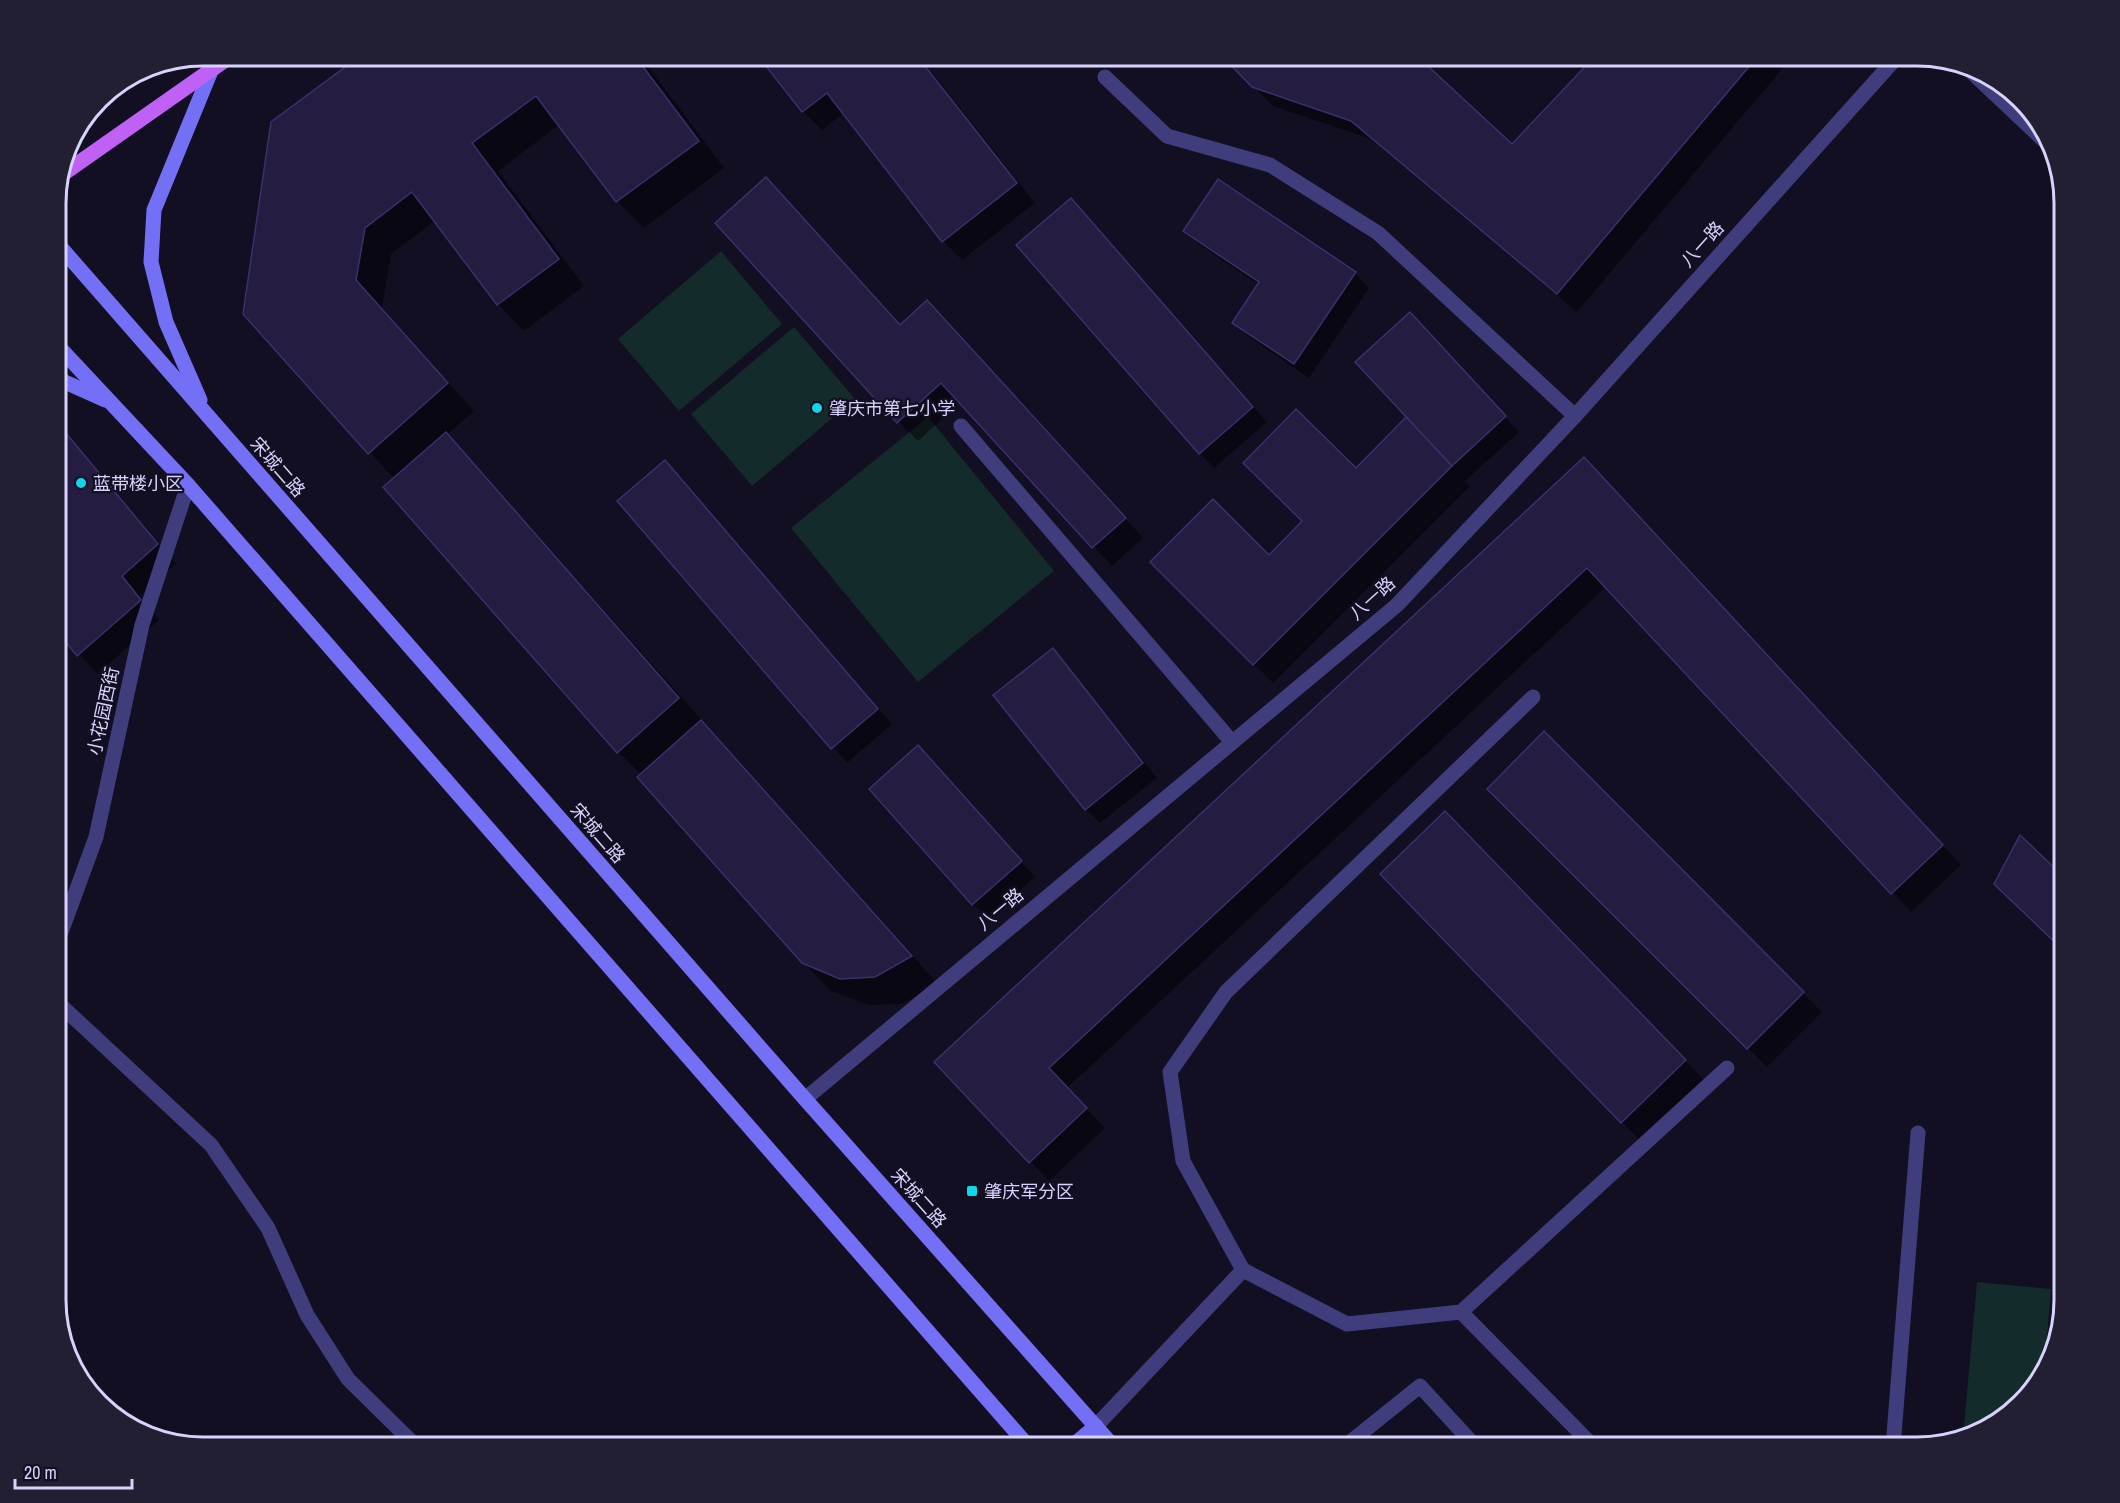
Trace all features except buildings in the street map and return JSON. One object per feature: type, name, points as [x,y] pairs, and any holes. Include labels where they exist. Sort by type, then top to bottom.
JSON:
[{"type":"main road","points":[[71,168],[218,66]]},
{"type":"main road","points":[[206,414],[166,322],[151,262],[154,210],[211,71]]},
{"type":"main road","name":"宋城二路","points":[[66,253],[805,1099],[1105,1437]]},
{"type":"main road","points":[[66,355],[188,485],[1019,1437]]},
{"type":"main road","points":[[66,382],[110,402]]},
{"type":"main road","points":[[1084,1437],[1096,1426]]},
{"type":"street","name":"八一路","points":[[805,1099],[1397,605],[1575,416],[1889,66]]},
{"type":"street","points":[[1105,77],[1167,136],[1270,165],[1378,233],[1575,416]]},
{"type":"street","points":[[1983,83],[2033,130]]},
{"type":"street","points":[[961,426],[1232,742]]},
{"type":"street","name":"小花园西街","points":[[66,919],[96,837],[142,625],[188,485]]},
{"type":"street","points":[[1533,698],[1226,992],[1170,1072],[1184,1161],[1243,1270],[1347,1323],[1461,1312],[1727,1068]]},
{"type":"street","points":[[66,1010],[211,1145],[268,1228],[307,1315],[348,1378],[406,1437]]},
{"type":"street","points":[[1894,1437],[1918,1133]]},
{"type":"street","points":[[1096,1426],[1243,1270]]},
{"type":"street","points":[[1461,1312],[1583,1437]]},
{"type":"street","points":[[1357,1437],[1420,1386],[1466,1437]]},
{"type":"green space","points":[[721,251],[782,324],[679,411],[618,339]]},
{"type":"green space","points":[[794,327],[855,399],[752,486],[691,414]]},
{"type":"green space","points":[[928,417],[1054,571],[918,682],[791,528]]},
{"type":"green space","points":[[1977,1282],[2051,1289],[2046,1346],[2036,1368],[2014,1397],[2000,1409],[1978,1423],[1964,1429]]},
{"type":"place","name":"肇庆市第七小学","points":[[817,408]]},
{"type":"place","name":"蓝带楼小区","points":[[81,483]]},
{"type":"place","name":"肇庆军分区","points":[[972,1191]]}]
